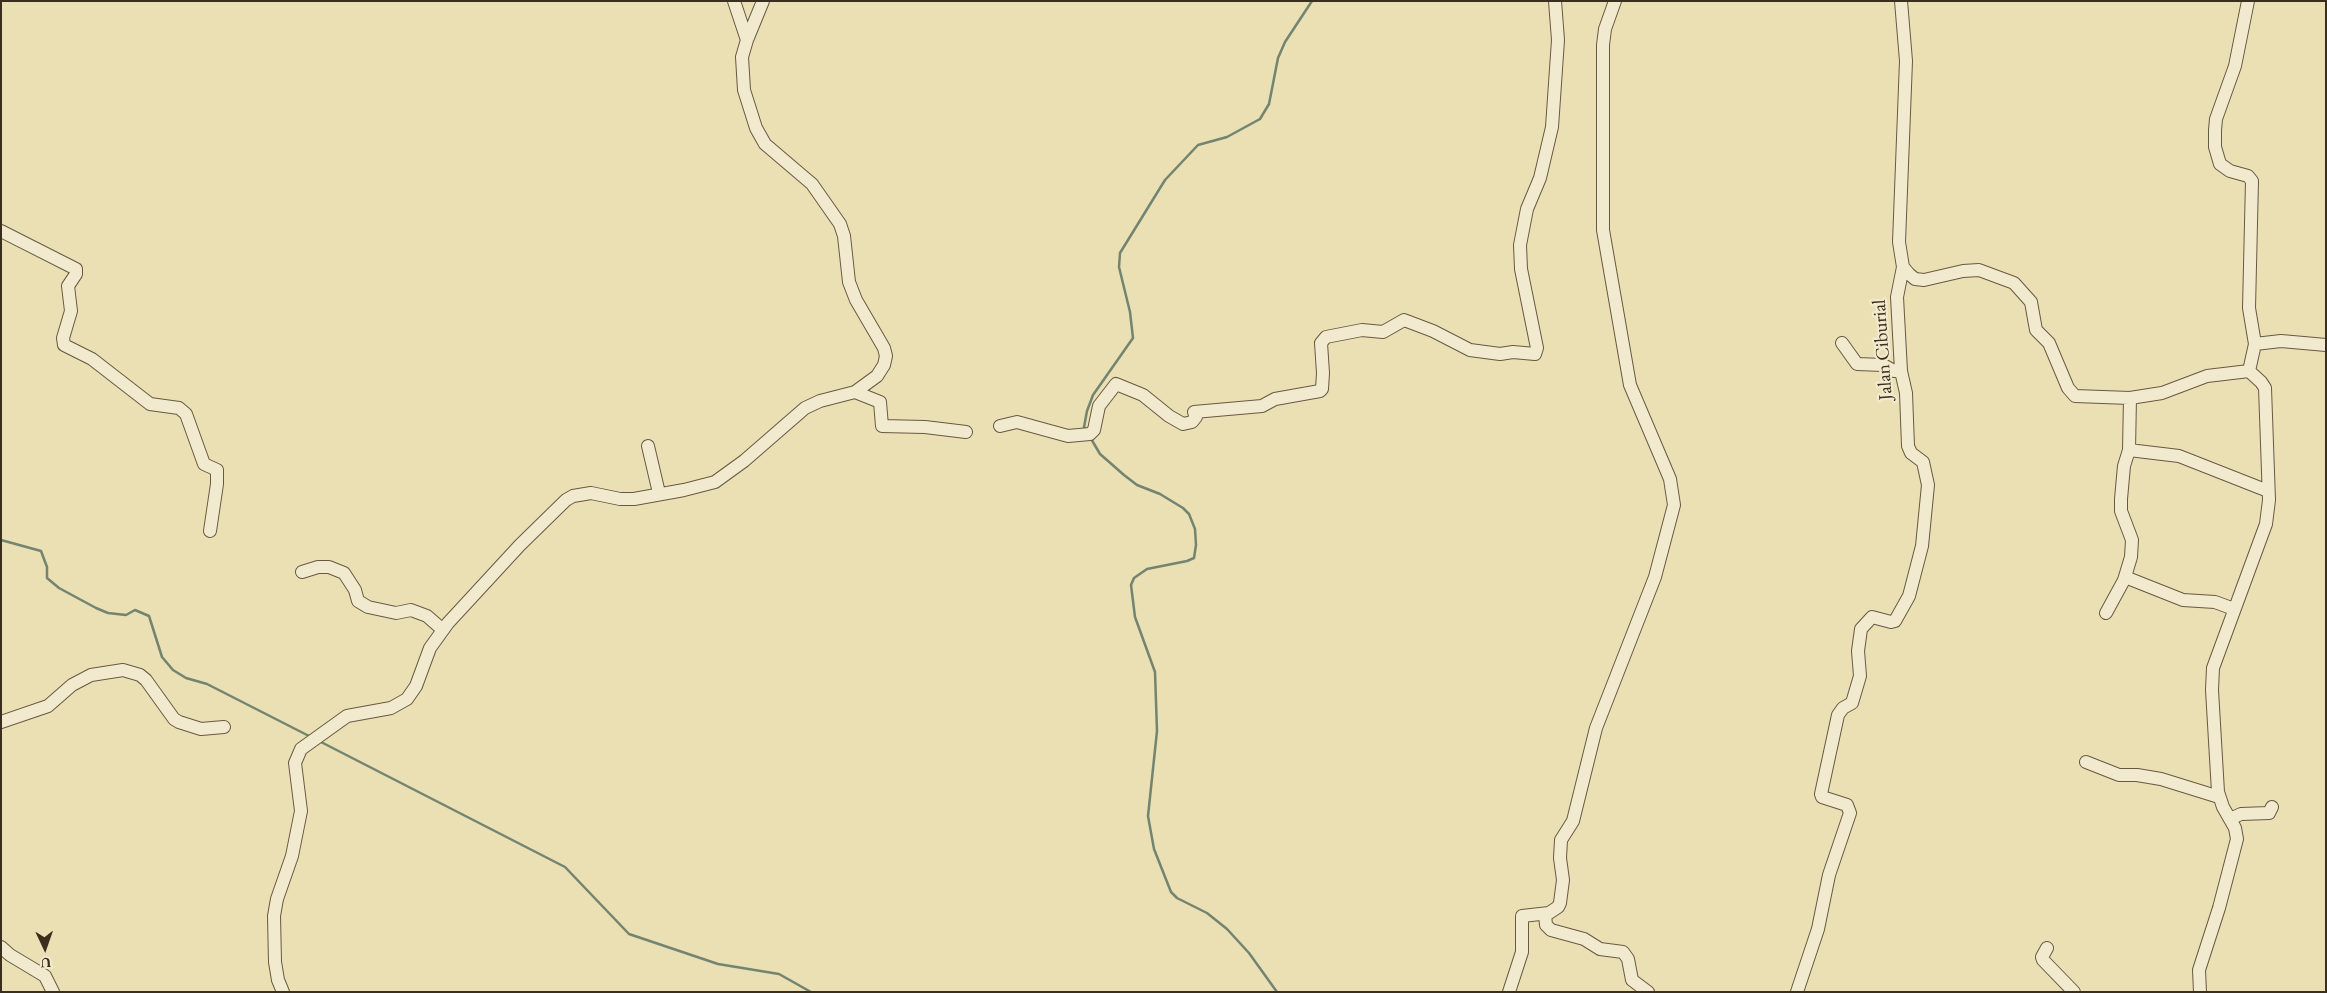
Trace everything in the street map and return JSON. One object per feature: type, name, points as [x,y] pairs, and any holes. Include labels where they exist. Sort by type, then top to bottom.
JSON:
[{"type":"street","points":[[734,1],[747,40]]},
{"type":"street","points":[[283,992],[278,980],[274,916],[277,899],[292,856],[301,811],[296,760],[301,749],[347,716],[390,708],[406,700],[416,686],[430,648],[443,630],[520,545],[566,500],[574,496],[591,493],[624,499],[684,490],[715,482],[744,461],[805,408],[820,401],[855,392],[880,373],[886,361],[884,348],[853,292],[847,272],[843,232],[836,217],[812,184],[778,156],[759,137],[743,84],[742,57],[747,40],[764,1]]},
{"type":"street","points":[[1000,426],[1017,422],[1068,436],[1090,434],[1094,430],[1098,406],[1117,384],[1143,394],[1169,416],[1183,424],[1192,422],[1196,417],[1194,412],[1262,406],[1275,399],[1320,391],[1322,389],[1323,373],[1322,343],[1326,338],[1362,330],[1382,332],[1404,320],[1433,331],[1470,350],[1500,354],[1520,352],[1535,354],[1537,348],[1521,269],[1520,245],[1527,209],[1540,178],[1552,127],[1558,40],[1554,1]]},
{"type":"street","points":[[1509,992],[1522,952],[1522,917],[1524,915],[1545,914],[1554,910],[1560,903],[1563,880],[1560,858],[1561,840],[1573,821],[1596,728],[1655,577],[1674,505],[1670,479],[1637,406],[1630,385],[1603,230],[1603,45],[1605,29],[1616,1]]},
{"type":"street","points":[[1901,1],[1906,61],[1899,242],[1903,267],[1912,277],[1920,280],[1971,270],[1992,274],[2014,283],[2034,308],[2036,330],[2048,343],[2068,388],[2075,396],[2130,398],[2162,393],[2207,376],[2249,371],[2261,382],[2266,392],[2268,508],[2264,532],[2213,668],[2212,690],[2219,797],[2237,833],[2237,843],[2199,970],[2200,992]]},
{"type":"street","points":[[2248,1],[2235,66],[2216,119],[2215,147],[2220,164],[2230,171],[2248,176],[2252,181],[2249,308],[2255,344],[2249,371]]},
{"type":"street","points":[[1,231],[76,269],[75,275],[68,286],[71,311],[63,338],[64,345],[92,358],[150,404],[179,408],[186,414],[204,464],[217,470],[217,486],[210,531]]},
{"type":"street","name":"Jalan Ciburial","points":[[1797,992],[1818,929],[1829,875],[1850,813],[1847,805],[1822,797],[1821,794],[1838,715],[1843,708],[1852,703],[1860,676],[1858,651],[1861,629],[1871,618],[1895,621],[1907,603],[1919,558],[1928,485],[1923,462],[1909,449],[1906,393],[1901,371],[1897,297],[1903,267]]},
{"type":"street","points":[[2255,344],[2281,341],[2326,345]]},
{"type":"street","points":[[1842,343],[1857,364],[1882,366],[1894,371],[1901,371]]},
{"type":"street","points":[[855,392],[880,402],[882,407],[882,426],[925,427],[966,432]]},
{"type":"street","points":[[2106,613],[2125,577],[2131,557],[2132,540],[2121,511],[2124,466],[2129,450],[2130,398]]},
{"type":"street","points":[[648,446],[659,493]]},
{"type":"street","points":[[2129,450],[2179,456],[2268,491]]},
{"type":"street","points":[[302,572],[318,567],[329,567],[344,574],[355,590],[356,600],[363,604],[396,613],[411,610],[427,616],[443,630]]},
{"type":"street","points":[[2125,577],[2183,600],[2215,602],[2234,609]]},
{"type":"street","points":[[1,722],[53,704],[72,685],[91,674],[123,670],[140,675],[146,680],[174,719],[179,722],[201,729],[224,727]]},
{"type":"street","points":[[2086,762],[2119,775],[2145,775],[2219,797]]},
{"type":"street","points":[[2230,819],[2241,814],[2269,813],[2272,807]]},
{"type":"street","points":[[1545,914],[1546,925],[1551,930],[1584,939],[1600,948],[1623,952],[1628,959],[1631,978],[1648,992]]},
{"type":"street","points":[[1,947],[10,955],[45,976],[53,992]]},
{"type":"street","points":[[2047,948],[2042,956],[2043,960],[2074,992]]},
{"type":"waterway","points":[[1086,430],[1084,427],[1087,411],[1093,395],[1133,338],[1130,312],[1119,267],[1120,253],[1165,180],[1198,145],[1227,137],[1260,119],[1269,104],[1278,58],[1285,42],[1312,1]]},
{"type":"waterway","points":[[1090,437],[1100,454],[1137,485],[1160,494],[1183,508],[1189,514],[1195,529],[1196,545],[1194,558],[1147,569],[1134,578],[1131,585],[1135,617],[1155,672],[1157,731],[1148,816],[1154,849],[1171,892],[1177,898],[1207,913],[1227,929],[1249,953],[1277,992]]},
{"type":"waterway","points":[[1,540],[41,551],[47,567],[47,578],[59,588],[96,608],[108,613],[126,615],[135,610],[149,616],[162,657],[173,670],[186,678],[207,684],[311,737]]},
{"type":"waterway","points":[[319,741],[565,867],[629,934],[718,964],[779,974],[811,992]]}]
